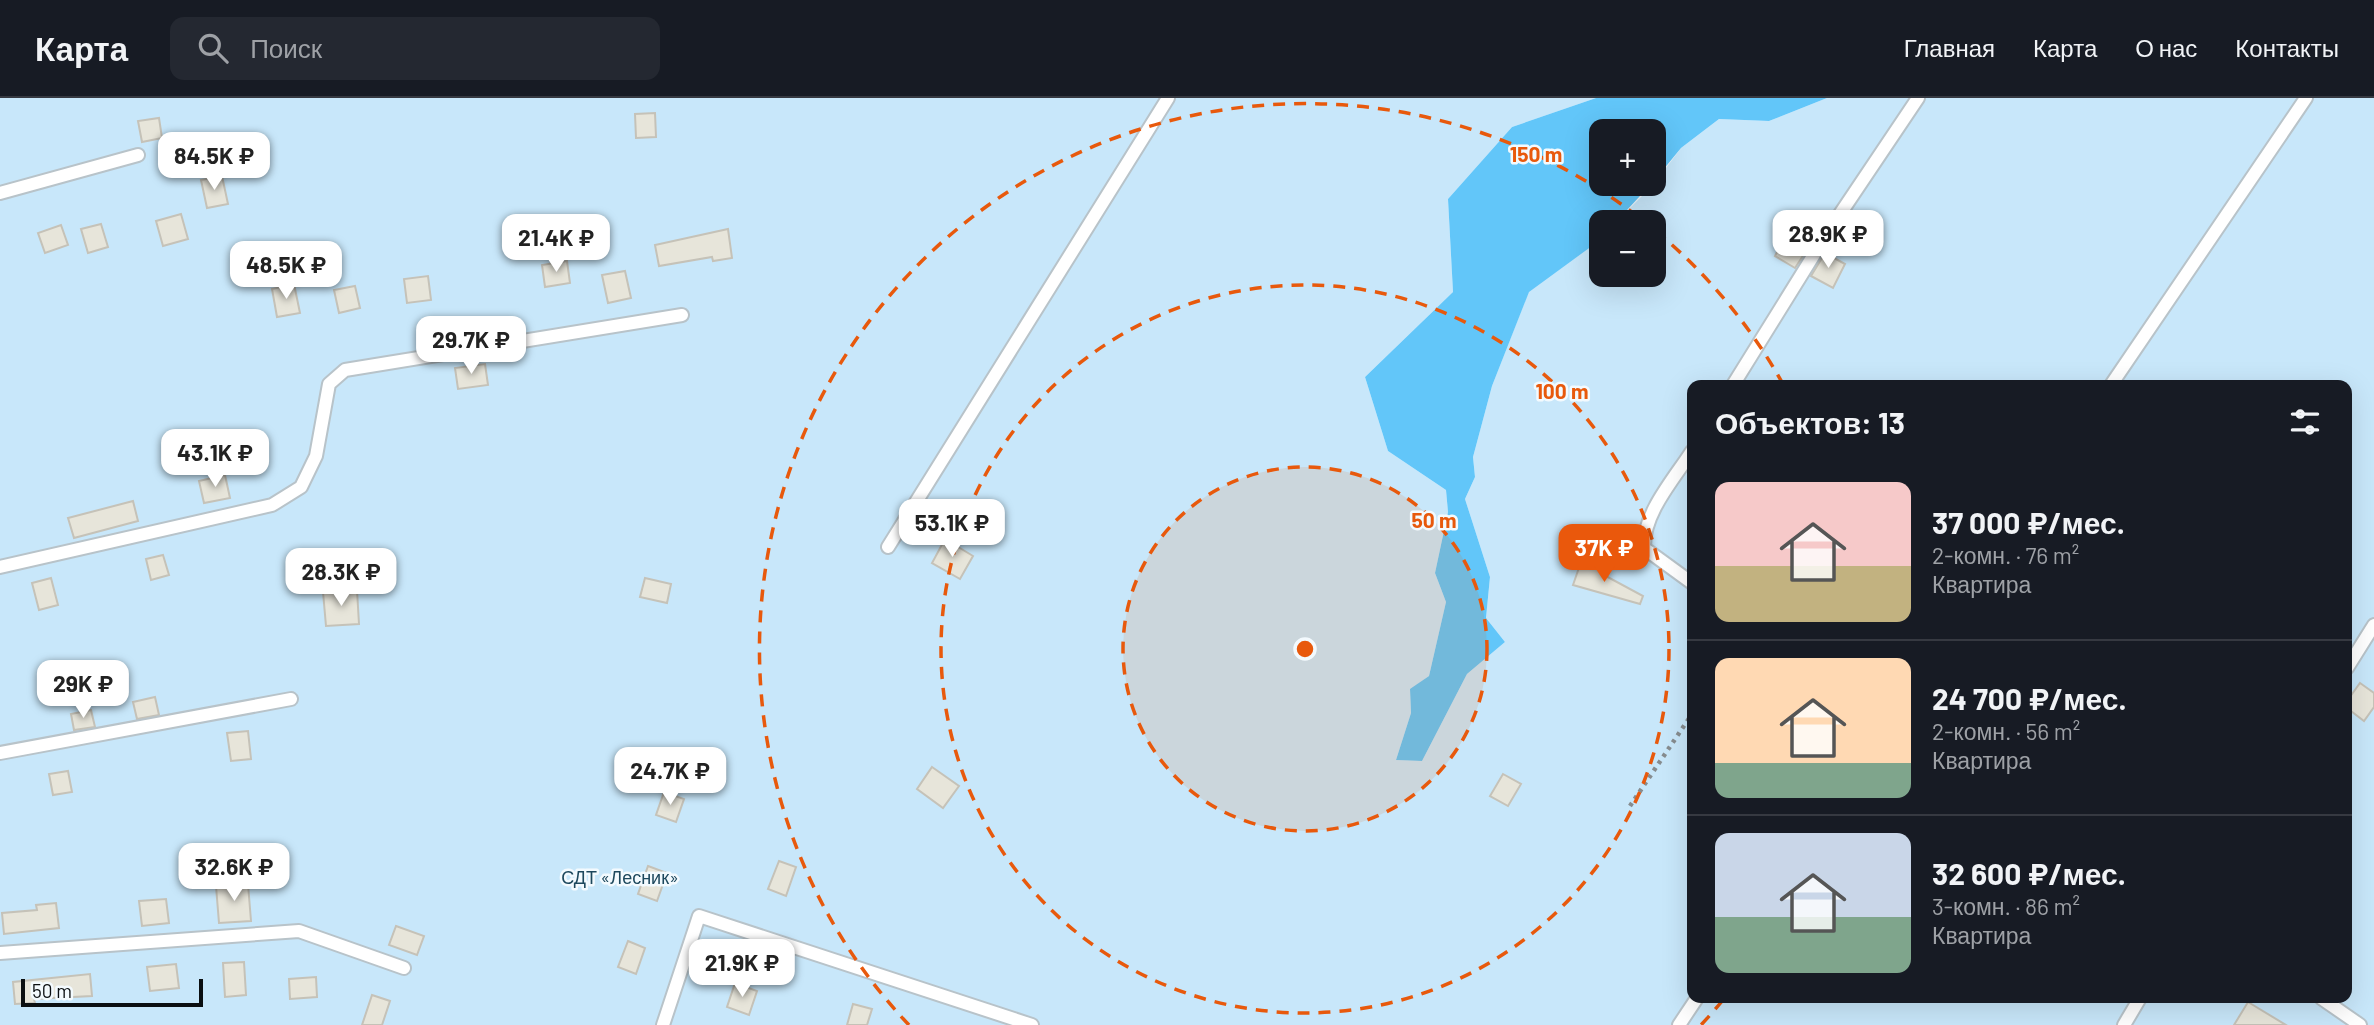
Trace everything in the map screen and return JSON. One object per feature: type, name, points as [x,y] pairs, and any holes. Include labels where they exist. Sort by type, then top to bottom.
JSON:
[{"type":"lane","points":[[888,547],[1168,98]]},
{"type":"lane","points":[[1736,380],[1828,232],[1918,98]]},
{"type":"lane","points":[[2114,380],[2306,98]]},
{"type":"lane","points":[[0,193],[138,155]]},
{"type":"lane","points":[[0,567],[272,505],[301,487],[316,456],[329,384],[345,370],[682,315]]},
{"type":"lane","points":[[1687,458],[1649,520],[1644,536],[1644,548],[1687,579]]},
{"type":"lane","points":[[2352,660],[2374,625]]},
{"type":"lane","points":[[0,753],[291,698]]},
{"type":"lane","points":[[663,1025],[699,916],[1032,1025]]},
{"type":"lane","points":[[0,953],[299,931],[404,968]]},
{"type":"lane","points":[[1679,1025],[1694,1003]]},
{"type":"lane","points":[[2124,1025],[2137,1003]]},
{"type":"lane","points":[[2326,1003],[2344,1020],[2360,1025]]},
{"type":"path","points":[[1630,806],[1687,721]]},
{"type":"green space","name":"СДТ «Лесник»","points":[[0,98],[1596,98],[1512,127],[1448,199],[1453,292],[1365,377],[1388,451],[1446,490],[1448,512],[1435,573],[1446,602],[1429,676],[1410,690],[1411,713],[1396,760],[1422,761],[1467,674],[1505,642],[1486,618],[1490,577],[1465,499],[1475,477],[1473,457],[1492,386],[1529,291],[1589,247],[1589,287],[1666,287],[1666,210],[1628,210],[1642,196],[1666,196],[1666,168],[1681,148],[1719,119],[1769,121],[1827,98],[2374,98],[2374,1025],[0,1025]]},
{"type":"water","points":[[1596,98],[1827,98],[1769,121],[1719,119],[1681,148],[1666,166],[1666,119],[1589,119],[1589,196],[1640,196],[1627,210],[1589,210],[1589,248],[1529,292],[1492,386],[1473,457],[1475,477],[1465,499],[1490,577],[1486,618],[1505,642],[1467,674],[1422,761],[1396,760],[1411,713],[1410,689],[1429,676],[1446,602],[1435,573],[1448,512],[1446,490],[1388,451],[1365,377],[1453,292],[1448,199],[1512,127]]},
{"type":"building","points":[[655,113],[656,137],[636,138],[635,114]]},
{"type":"building","points":[[159,118],[162,138],[142,142],[138,121]]},
{"type":"building","points":[[222,176],[228,204],[207,208],[201,180]]},
{"type":"building","points":[[181,214],[188,239],[163,246],[156,221]]},
{"type":"building","points":[[101,224],[108,247],[88,253],[81,229]]},
{"type":"building","points":[[61,225],[68,245],[45,253],[38,233]]},
{"type":"building","points":[[728,229],[732,258],[713,261],[712,257],[659,266],[655,245]]},
{"type":"building","points":[[1787,232],[1810,245],[1795,268],[1775,256]]},
{"type":"building","points":[[1825,253],[1845,264],[1833,288],[1811,276]]},
{"type":"building","points":[[567,261],[570,283],[545,287],[542,265]]},
{"type":"building","points":[[625,271],[631,298],[608,303],[602,275]]},
{"type":"building","points":[[428,276],[431,300],[407,303],[404,279]]},
{"type":"building","points":[[294,284],[300,313],[277,317],[272,289]]},
{"type":"building","points":[[355,286],[360,308],[339,313],[334,290]]},
{"type":"building","points":[[485,364],[488,385],[458,389],[455,368]]},
{"type":"building","points":[[225,475],[230,498],[204,503],[199,481]]},
{"type":"building","points":[[133,501],[138,521],[74,538],[68,518]]},
{"type":"building","points":[[945,539],[973,556],[960,579],[932,563]]},
{"type":"building","points":[[163,555],[169,575],[151,580],[146,559]]},
{"type":"building","points":[[1581,562],[1604,568],[1602,574],[1643,596],[1640,604],[1573,585]]},
{"type":"building","points":[[51,578],[58,605],[39,610],[32,583]]},
{"type":"building","points":[[645,578],[671,584],[667,603],[640,597]]},
{"type":"building","points":[[357,590],[359,624],[326,626],[323,592]]},
{"type":"building","points":[[2360,683],[2374,693],[2374,707],[2364,721],[2352,712],[2352,694]]},
{"type":"building","points":[[155,697],[159,715],[137,719],[133,702]]},
{"type":"building","points":[[91,710],[95,727],[74,730],[71,714]]},
{"type":"building","points":[[248,731],[251,759],[231,761],[227,733]]},
{"type":"building","points":[[932,767],[959,786],[943,808],[917,789]]},
{"type":"building","points":[[68,771],[72,792],[53,795],[49,774]]},
{"type":"building","points":[[1503,774],[1521,784],[1508,806],[1490,796]]},
{"type":"building","points":[[664,792],[684,799],[676,822],[656,815]]},
{"type":"building","points":[[779,861],[796,867],[786,896],[768,889]]},
{"type":"building","points":[[648,866],[667,873],[657,901],[638,894]]},
{"type":"building","points":[[248,884],[251,921],[219,923],[216,886]]},
{"type":"building","points":[[166,899],[169,923],[142,926],[139,901]]},
{"type":"building","points":[[56,903],[59,928],[4,934],[2,913],[37,910],[36,905]]},
{"type":"building","points":[[396,926],[424,936],[417,955],[389,945]]},
{"type":"building","points":[[628,941],[645,948],[636,974],[618,967]]},
{"type":"building","points":[[244,962],[246,995],[225,997],[223,963]]},
{"type":"building","points":[[176,964],[179,988],[150,991],[147,967]]},
{"type":"building","points":[[90,974],[92,996],[34,999],[35,1003],[15,1004],[13,982]]},
{"type":"building","points":[[316,977],[317,997],[290,999],[289,979]]},
{"type":"building","points":[[735,983],[757,991],[749,1015],[727,1007]]},
{"type":"building","points":[[372,995],[390,1001],[382,1025],[362,1025]]},
{"type":"building","points":[[2250,1003],[2286,1025],[2234,1025]]},
{"type":"building","points":[[853,1004],[872,1009],[867,1025],[847,1025]]}]
